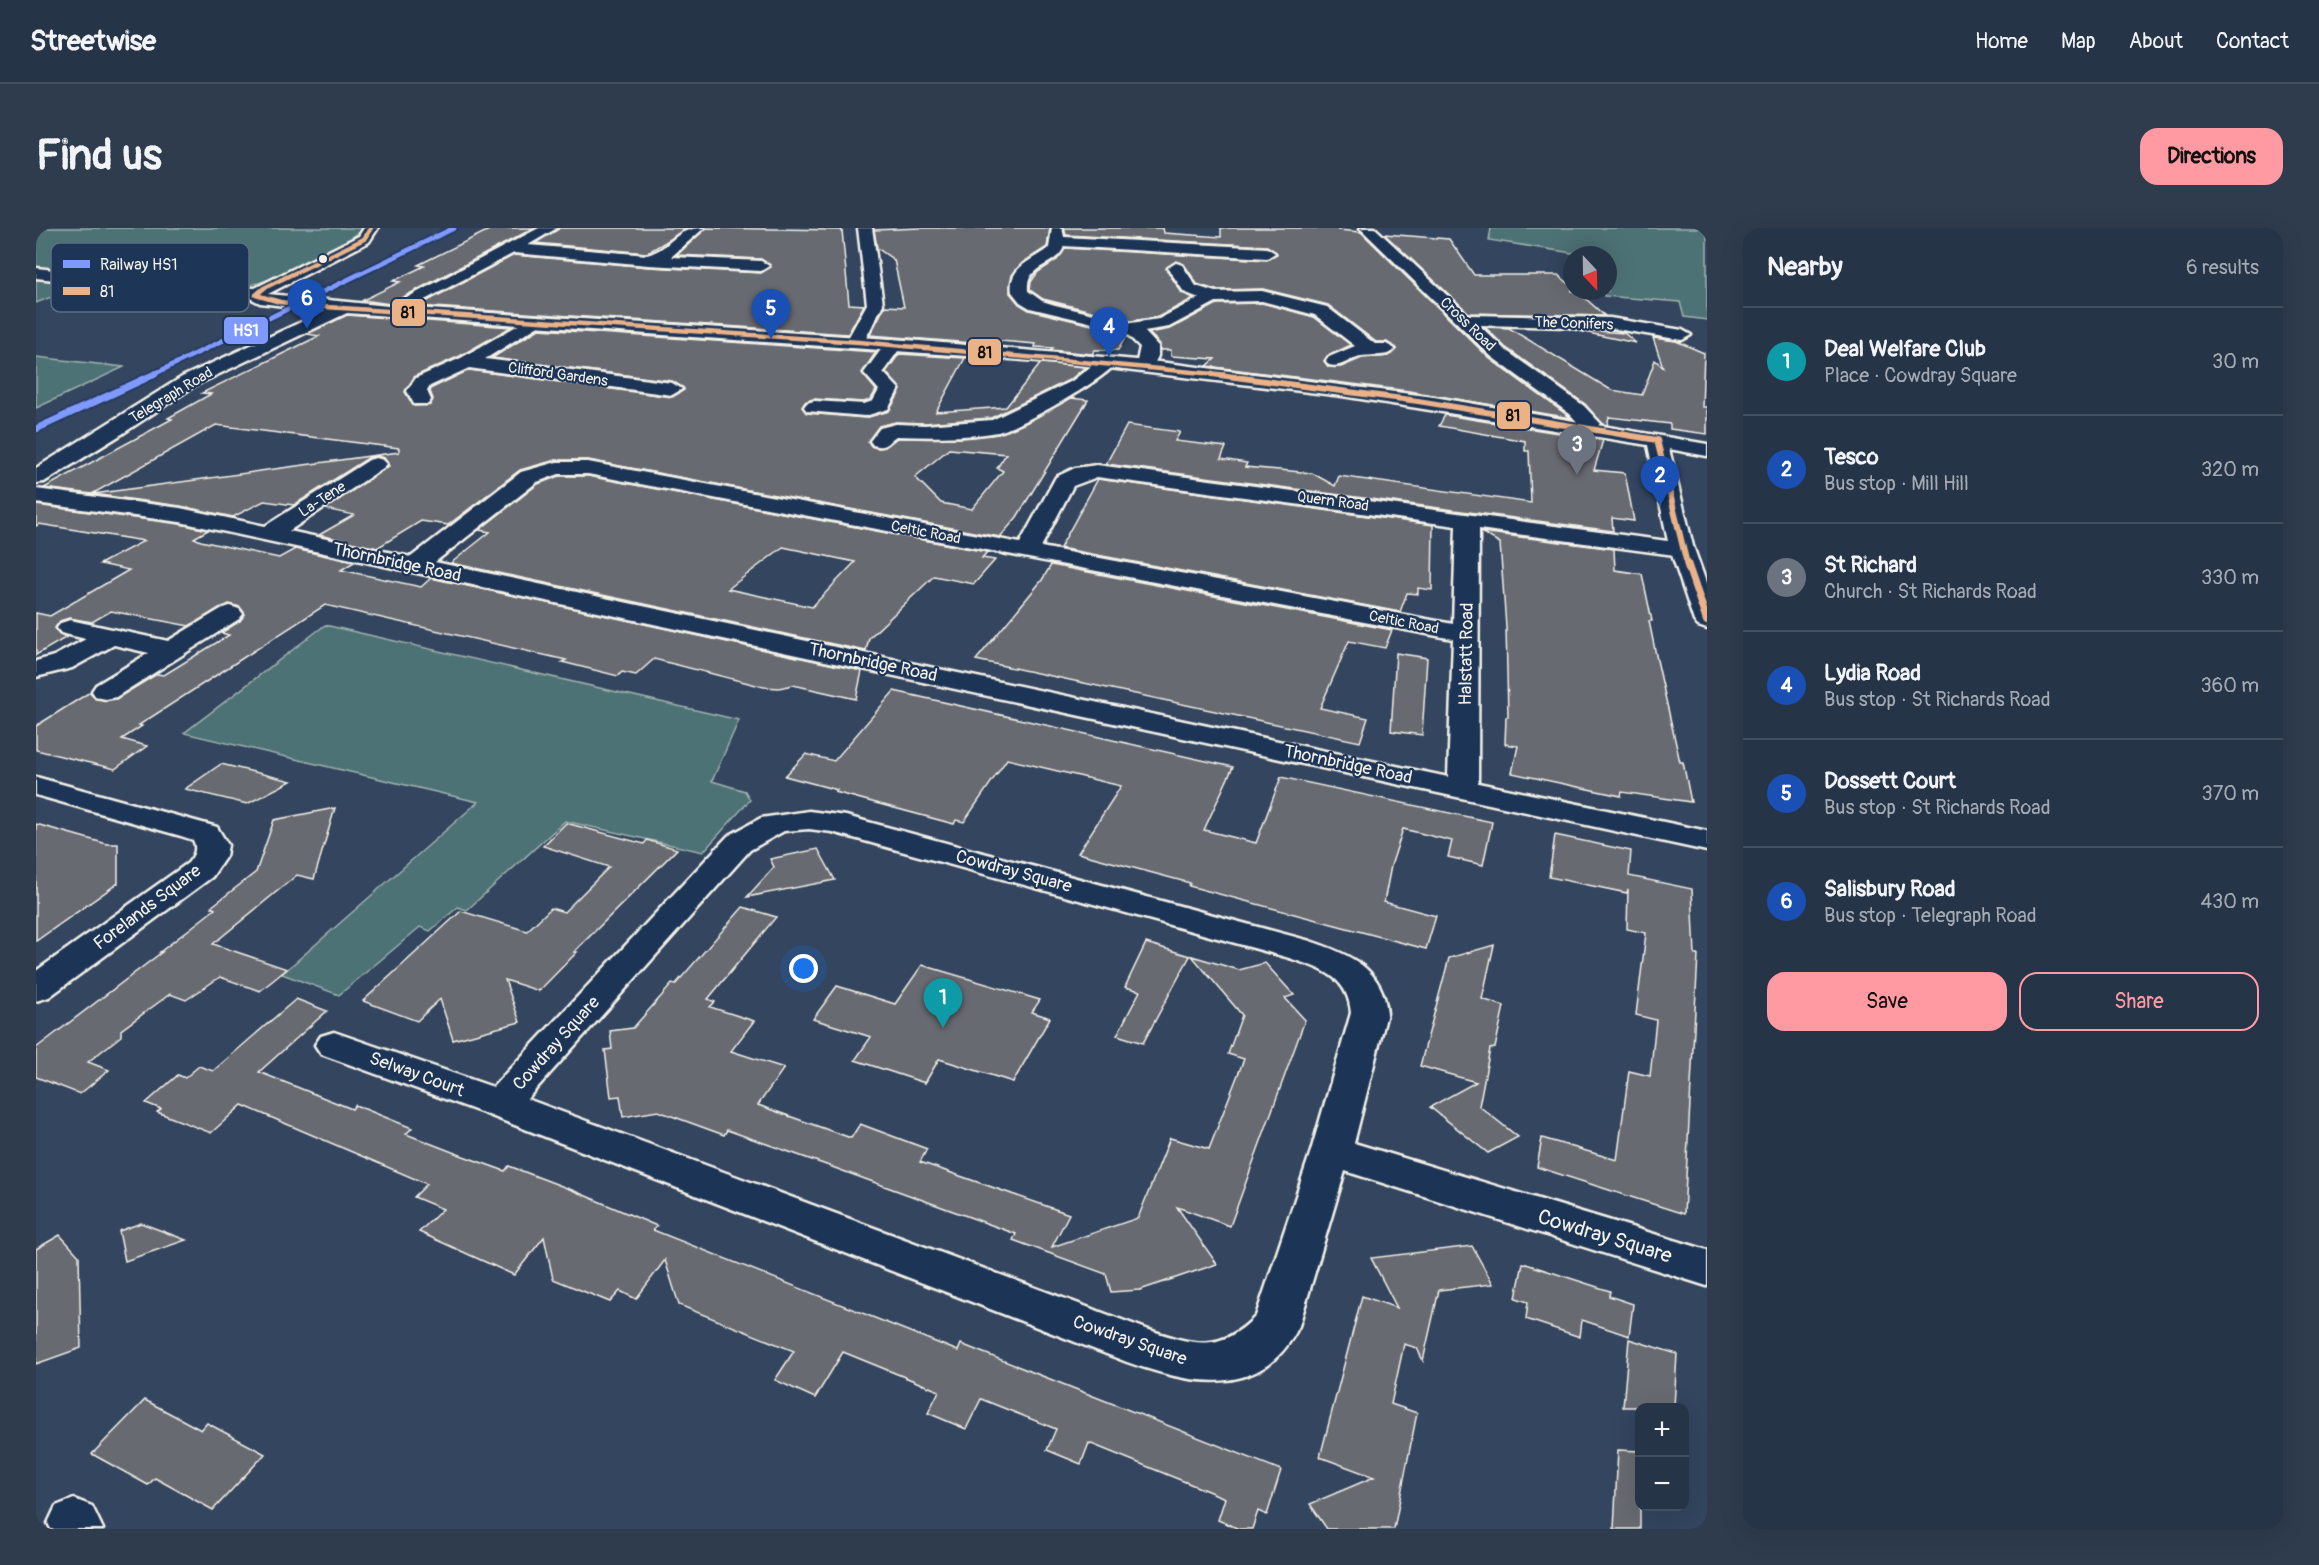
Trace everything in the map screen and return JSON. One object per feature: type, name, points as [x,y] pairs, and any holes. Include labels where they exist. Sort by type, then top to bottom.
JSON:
[{"type":"street","points":[[249,293],[258,293],[364,239],[371,228]]},
{"type":"street","points":[[388,312],[550,228]]},
{"type":"street","points":[[646,260],[662,256],[697,228]]},
{"type":"street","points":[[855,342],[875,304],[865,228]]},
{"type":"street","name":"Cross Road","points":[[1367,228],[1510,363],[1578,420]]},
{"type":"street","points":[[1213,297],[1172,320],[1130,328],[1085,315],[1040,306],[1020,294],[1018,287],[1027,268],[1056,249],[1054,235],[1124,236],[1267,253]]},
{"type":"street","points":[[511,248],[646,260],[750,264]]},
{"type":"street","points":[[1204,275],[1178,271],[1190,289],[1213,297],[1262,296],[1321,311],[1371,350]]},
{"type":"street","points":[[36,273],[51,275]]},
{"type":"street","points":[[258,293],[256,295],[260,298],[388,312],[894,344],[1145,366],[1578,420],[1707,450]]},
{"type":"street","name":"Telegraph Road","points":[[36,477],[115,430],[189,381],[338,307]]},
{"type":"street","name":"The Conifers","points":[[1464,320],[1610,323],[1682,335]]},
{"type":"street","name":"Clifford Gardens","points":[[421,400],[417,391],[423,382],[467,362],[534,321]]},
{"type":"street","points":[[1130,328],[1149,346],[1149,356],[1145,366]]},
{"type":"street","points":[[814,407],[865,410],[881,405],[889,389],[873,373],[894,344]]},
{"type":"street","points":[[1335,361],[1356,351],[1391,349]]},
{"type":"street","name":"Clifford Gardens","points":[[467,362],[660,385]]},
{"type":"street","points":[[880,441],[887,432],[896,430],[1002,432],[1079,385],[1108,362]]},
{"type":"street","points":[[1658,440],[1681,548],[1707,621]]},
{"type":"street","name":"La-Tene","points":[[269,534],[376,464]]},
{"type":"street","name":"Celtic Road","points":[[415,566],[529,477],[542,472],[572,467],[588,468],[1466,634]]},
{"type":"street","name":"Quern Road","points":[[1027,551],[1064,482],[1083,473],[1098,471],[1681,548],[1707,549]]},
{"type":"street","name":"Thornbridge Road","points":[[36,496],[180,515],[1707,841]]},
{"type":"street","name":"Halstatt Road","points":[[1463,788],[1468,520]]},
{"type":"street","points":[[106,691],[230,614]]},
{"type":"street","points":[[70,628],[172,650]]},
{"type":"street","points":[[36,669],[63,662],[110,637]]},
{"type":"street","name":"Forelands Square","points":[[36,786],[192,829],[206,834],[212,845],[210,856],[200,870],[36,989]]},
{"type":"street","name":"Cowdray Square","points":[[815,819],[1298,949],[1345,968],[1362,982],[1370,998],[1369,1013],[1332,1151],[1276,1326],[1261,1345],[1237,1358],[1209,1364],[1176,1359],[1143,1348],[501,1104],[739,843],[752,832],[773,823],[815,819]]},
{"type":"street","name":"Selway Court","points":[[334,1045],[501,1104]]},
{"type":"street","name":"Cowdray Square","points":[[1332,1151],[1707,1268]]},
{"type":"green space","points":[[36,228],[364,228],[320,258],[285,274],[249,285],[249,243],[51,243],[51,270],[36,268]]},
{"type":"green space","points":[[1491,228],[1707,228],[1707,320],[1684,317],[1680,302],[1617,297],[1617,246],[1563,246],[1563,252],[1489,240]]},
{"type":"green space","points":[[36,279],[51,281],[51,297],[36,303]]},
{"type":"green space","points":[[36,357],[124,367],[36,408]]},
{"type":"green space","points":[[325,625],[739,720],[712,781],[745,791],[750,800],[703,852],[565,821],[467,910],[458,907],[430,931],[420,927],[339,995],[282,974],[478,802],[184,733]]},
{"type":"building","points":[[493,228],[534,228],[390,304],[363,300],[400,282],[393,281],[424,266],[418,265]]},
{"type":"building","points":[[559,228],[689,228],[647,253],[535,243]]},
{"type":"building","points":[[706,228],[842,230],[849,304],[864,305],[848,334],[418,306],[514,255],[648,267],[761,273],[771,267],[761,259],[677,255]]},
{"type":"building","points":[[1050,228],[1047,247],[1022,263],[1012,275],[1010,293],[1019,304],[1029,310],[1113,330],[1126,336],[1118,350],[1095,350],[1092,354],[1051,350],[1053,348],[1035,347],[1036,344],[975,339],[973,343],[870,335],[885,306],[904,307],[894,260],[877,248],[874,230]]},
{"type":"building","points":[[1064,228],[1163,228],[1164,233],[1221,237],[1221,228],[1338,228],[1338,230],[1361,232],[1490,359],[1571,418],[1409,391],[1207,366],[1215,359],[1171,356],[1171,350],[1160,350],[1160,344],[1149,333],[1170,329],[1217,304],[1262,303],[1314,317],[1351,345],[1327,356],[1324,361],[1329,367],[1341,367],[1362,358],[1388,356],[1397,349],[1387,342],[1376,342],[1328,305],[1263,289],[1215,290],[1197,284],[1184,264],[1177,261],[1166,269],[1182,293],[1194,298],[1158,317],[1131,321],[1043,299],[1030,290],[1031,282],[1038,272],[1057,260],[1065,248],[1267,260],[1277,254],[1267,246],[1066,235]]},
{"type":"building","points":[[1384,234],[1449,239],[1474,275],[1558,275],[1563,279],[1563,300],[1587,300],[1605,316],[1469,313]]},
{"type":"building","points":[[347,315],[511,327],[460,356],[415,376],[405,392],[414,406],[430,405],[433,399],[430,391],[432,388],[469,370],[672,397],[684,390],[672,381],[492,358],[539,329],[876,352],[862,373],[876,390],[871,399],[864,402],[813,399],[805,402],[802,407],[807,413],[865,418],[889,411],[901,390],[886,372],[899,354],[965,358],[936,412],[1006,407],[1041,363],[1085,367],[1071,379],[991,418],[925,423],[896,422],[879,426],[868,441],[871,446],[877,448],[885,447],[897,438],[960,438],[998,434],[1025,423],[1071,398],[1088,400],[1017,517],[1000,537],[588,460],[556,460],[520,470],[448,525],[421,521],[377,548],[319,535],[354,515],[325,509],[389,466],[385,458],[377,456],[368,458],[294,505],[264,501],[233,517],[180,506],[93,494],[399,452],[399,448],[216,425],[92,494],[44,488],[172,419],[168,418],[211,394],[202,393],[319,336],[307,334]],"holes":[[[949,449],[1006,454],[997,468],[1003,471],[972,509],[941,503],[915,477]]]},
{"type":"building","points":[[1485,327],[1509,328],[1611,390],[1642,395],[1655,360],[1663,367],[1653,338],[1676,341],[1704,353],[1702,407],[1707,407],[1707,434],[1670,429],[1670,424],[1609,417],[1607,425],[1602,424],[1585,404],[1505,347]]},
{"type":"building","points":[[1569,329],[1624,333],[1636,343]]},
{"type":"building","points":[[1445,415],[1603,440],[1594,470],[1625,473],[1634,521],[1612,518],[1613,531],[1106,464],[1127,425],[1180,432],[1175,441],[1226,447],[1221,459],[1247,463],[1245,467],[1312,473],[1335,486],[1339,476],[1531,503],[1529,451],[1525,451],[1525,441],[1439,426]]},
{"type":"building","points":[[559,476],[588,476],[987,552],[982,558],[995,560],[974,584],[934,576],[869,638],[866,651],[451,563],[490,532],[479,530],[538,484]],"holes":[[[783,547],[855,562],[812,607],[728,589]]]},
{"type":"building","points":[[1098,479],[1433,525],[1432,590],[1418,588],[1418,594],[1407,593],[1400,612],[1060,548]]},
{"type":"building","points":[[36,505],[180,524],[208,530],[194,538],[201,541],[279,558],[295,549],[354,562],[341,570],[421,587],[431,578],[862,671],[856,699],[793,685],[779,688],[764,687],[654,659],[636,675],[622,672],[618,676],[562,662],[566,660],[325,605],[139,725],[142,726],[122,739],[147,746],[115,769],[36,750],[36,726],[90,692],[96,699],[116,699],[157,674],[164,675],[229,635],[221,633],[240,621],[245,614],[240,607],[229,604],[189,626],[111,611],[92,622],[69,618],[60,621],[55,628],[59,634],[67,637],[36,655],[36,613],[50,616],[129,570],[100,564],[144,541],[39,524],[36,526]]},
{"type":"building","points":[[1481,532],[1614,549],[1615,570],[1642,574],[1657,660],[1691,802],[1622,792],[1621,796],[1512,773],[1518,746],[1505,744],[1506,717],[1508,717],[1506,627],[1500,543]]},
{"type":"building","points":[[1051,565],[1392,630],[1385,648],[1349,641],[1320,708],[1368,718],[1360,742],[976,660],[1042,580]]},
{"type":"building","points":[[1396,653],[1427,658],[1422,735],[1391,731]]},
{"type":"building","points":[[894,691],[1233,767],[1204,830],[1256,843],[1281,777],[1492,822],[1483,865],[1448,857],[1452,841],[1403,829],[1391,866],[1384,902],[1436,916],[1426,949],[1189,886],[1190,883],[1078,853],[1121,786],[1007,759],[964,822],[956,820],[954,824],[785,776],[806,754],[834,761]]},
{"type":"building","points":[[221,764],[291,781],[247,804],[185,789]]},
{"type":"building","points":[[335,808],[314,879],[297,875],[213,944],[287,969],[260,991],[220,977],[186,1000],[170,994],[121,1030],[121,1036],[88,1062],[109,1070],[80,1094],[36,1077],[36,1048],[162,952],[160,952],[215,909],[211,907],[256,872],[274,820]]},
{"type":"building","points":[[566,823],[644,844],[647,840],[677,849],[574,952],[577,952],[539,991],[505,980],[520,1022],[453,1040],[440,999],[417,1021],[363,1001],[461,911],[527,931],[551,908],[564,912],[609,867],[543,846]]},
{"type":"building","points":[[36,824],[107,844],[118,844],[118,883],[36,941]]},
{"type":"building","points":[[1555,835],[1631,851],[1629,876],[1692,889],[1695,955],[1698,955],[1684,1214],[1537,1167],[1542,1138],[1617,1160],[1629,1071],[1650,1076],[1656,1020],[1636,1015],[1646,933],[1627,929],[1628,889],[1627,893],[1549,877]]},
{"type":"building","points":[[818,849],[835,880],[747,897],[774,867],[770,859]]},
{"type":"building","points":[[743,907],[776,917],[708,999],[715,1002],[710,1007],[754,1021],[731,1051],[784,1068],[758,1105],[851,1138],[860,1124],[927,1149],[920,1162],[1069,1214],[1052,1247],[1138,1218],[1170,1138],[1209,1149],[1244,1059],[1228,1054],[1242,1015],[1192,956],[1239,970],[1265,963],[1294,995],[1285,998],[1305,1020],[1230,1226],[1177,1207],[1217,1264],[1140,1290],[1111,1292],[1106,1274],[1013,1240],[1016,1234],[832,1167],[727,1130],[724,1135],[658,1111],[623,1117],[620,1096],[611,1097],[605,1050],[612,1049],[610,1031],[633,1028],[672,984],[675,985]]},
{"type":"building","points":[[1146,943],[1190,956],[1143,1043],[1117,1035],[1140,991],[1125,987]]},
{"type":"building","points":[[1494,945],[1482,999],[1504,1006],[1495,1048],[1490,1049],[1479,1106],[1518,1137],[1488,1153],[1430,1107],[1476,1082],[1420,1066],[1449,958]]},
{"type":"building","points":[[922,965],[1040,1000],[1032,1012],[1050,1018],[1013,1082],[939,1059],[925,1083],[855,1060],[871,1037],[813,1019],[837,986],[895,1004]]},
{"type":"building","points":[[296,999],[327,1011],[259,1072],[352,1109],[355,1105],[412,1128],[406,1134],[455,1153],[505,1171],[509,1166],[572,1190],[657,1226],[653,1230],[958,1351],[961,1344],[1281,1470],[1267,1515],[1258,1511],[1252,1529],[1239,1529],[1218,1520],[1225,1498],[1089,1443],[1081,1464],[1047,1450],[1056,1429],[981,1399],[966,1429],[928,1413],[939,1391],[843,1352],[815,1398],[775,1380],[794,1351],[679,1305],[665,1260],[636,1299],[620,1291],[610,1302],[553,1279],[544,1237],[514,1275],[419,1232],[443,1209],[414,1197],[427,1184],[242,1105],[211,1133],[157,1112],[161,1109],[146,1103],[178,1075],[185,1078],[199,1066],[213,1071]]},
{"type":"building","points":[[141,1223],[186,1240],[125,1261],[119,1231]]},
{"type":"building","points":[[60,1235],[79,1256],[81,1348],[36,1364],[36,1249]]},
{"type":"building","points":[[1472,1246],[1493,1284],[1439,1290],[1423,1361],[1417,1348],[1404,1344],[1391,1404],[1417,1413],[1394,1529],[1327,1529],[1310,1504],[1374,1477],[1320,1457],[1362,1296],[1397,1308],[1371,1258]]},
{"type":"building","points":[[1523,1263],[1610,1291],[1609,1296],[1633,1304],[1629,1336],[1582,1320],[1580,1337],[1526,1319],[1528,1302],[1516,1298]]},
{"type":"building","points":[[1629,1339],[1677,1354],[1674,1403],[1635,1403],[1635,1407],[1623,1407]]},
{"type":"building","points":[[145,1400],[201,1430],[207,1423],[265,1454],[213,1510],[155,1478],[148,1485],[92,1454]]},
{"type":"building","points":[[1618,1450],[1635,1451],[1635,1511],[1640,1511],[1640,1529],[1614,1529]]},
{"type":"rail line","name":"HS1","points":[[36,429],[191,357],[454,228]]},
{"type":"transit line","name":"81","points":[[371,228],[364,239],[264,288],[256,295],[280,302],[326,307],[859,342],[1178,370],[1418,401],[1657,440],[1681,546],[1707,621]]},
{"type":"place","name":"Salisbury Road","points":[[307,329]]},
{"type":"place","name":"Dossett Court","points":[[771,339]]},
{"type":"place","name":"Lydia Road","points":[[1109,357]]},
{"type":"place","name":"St Richard","points":[[1577,475]]},
{"type":"place","name":"Tesco","points":[[1660,506]]},
{"type":"place","name":"Deal Welfare Club","points":[[943,1028]]}]
